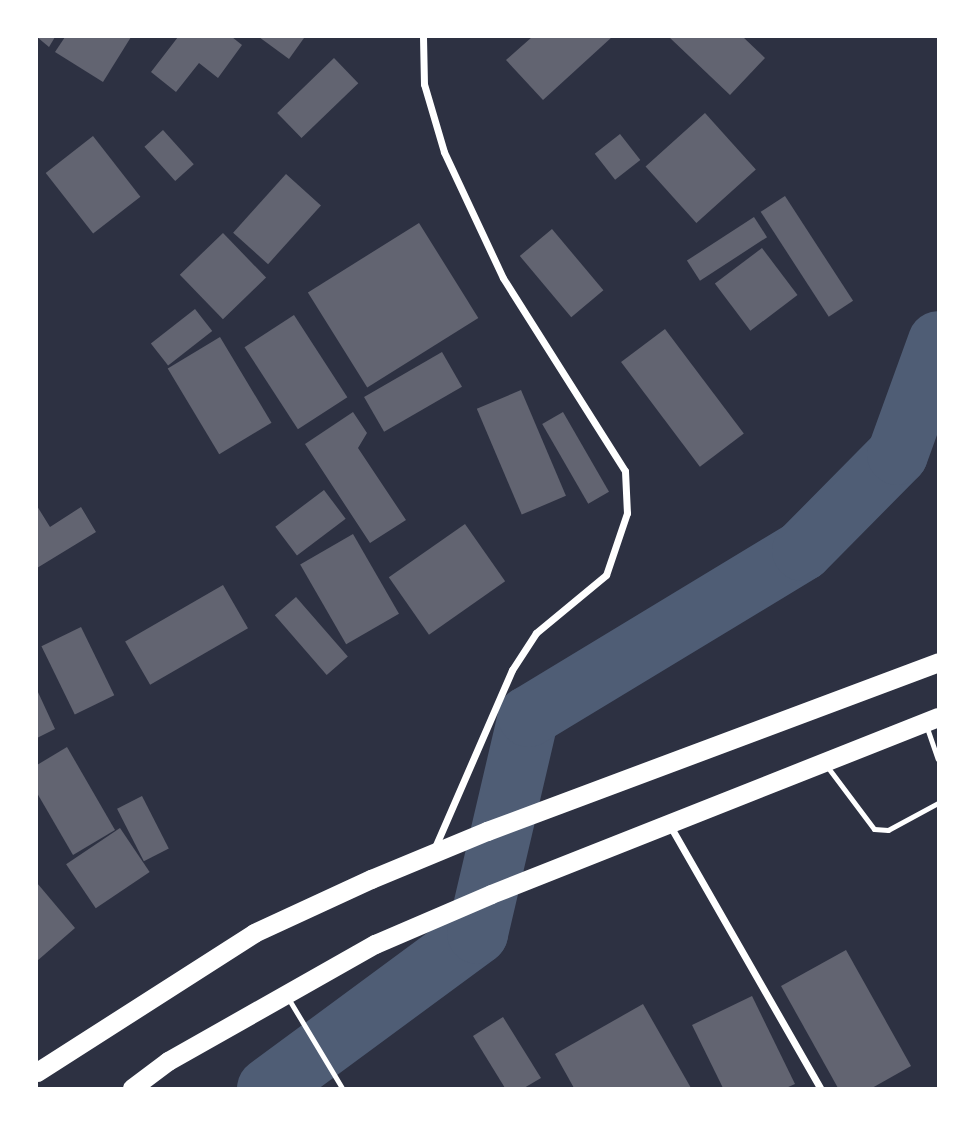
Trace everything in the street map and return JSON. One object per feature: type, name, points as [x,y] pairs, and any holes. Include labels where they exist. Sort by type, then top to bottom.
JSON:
[{"type":"highway","points":[[37,1072],[254,933],[433,852],[938,662]]},
{"type":"highway","points":[[132,1088],[169,1060],[289,1001],[433,918],[822,760],[932,719]]},
{"type":"street","points":[[423,37],[424,84],[444,152],[503,278],[625,471],[627,513],[606,575],[536,633],[512,670],[433,852]]},
{"type":"street","points":[[669,823],[820,1088]]},
{"type":"lane","points":[[932,719],[938,759]]},
{"type":"lane","points":[[822,760],[874,829],[888,830],[938,803]]},
{"type":"lane","points":[[289,1001],[342,1088]]},
{"type":"building","points":[[37,37],[55,37],[49,47]]},
{"type":"building","points":[[65,37],[131,37],[103,82],[55,52]]},
{"type":"building","points":[[178,37],[232,37],[242,45],[218,78],[199,63],[176,92],[151,72]]},
{"type":"building","points":[[259,37],[302,37],[304,38],[289,59]]},
{"type":"building","points":[[532,37],[612,37],[543,100],[506,60]]},
{"type":"building","points":[[669,37],[743,37],[765,58],[730,95]]},
{"type":"building","points":[[334,58],[358,83],[301,138],[277,113]]},
{"type":"building","points":[[705,113],[756,169],[696,223],[646,167]]},
{"type":"building","points":[[163,130],[194,164],[175,181],[144,147]]},
{"type":"building","points":[[620,134],[640,160],[615,180],[595,154]]},
{"type":"building","points":[[93,136],[140,197],[93,234],[46,173]]},
{"type":"building","points":[[286,174],[321,205],[268,264],[233,233]]},
{"type":"building","points":[[785,196],[853,301],[829,317],[761,212]]},
{"type":"building","points":[[754,217],[767,237],[700,281],[687,261]]},
{"type":"building","points":[[419,223],[478,318],[367,387],[308,292]]},
{"type":"building","points":[[552,229],[603,290],[571,317],[520,256]]},
{"type":"building","points":[[223,233],[266,278],[223,319],[180,275]]},
{"type":"building","points":[[762,248],[798,295],[750,331],[715,284]]},
{"type":"building","points":[[195,309],[212,331],[168,366],[151,343]]},
{"type":"building","points":[[294,315],[347,397],[298,429],[245,347]]},
{"type":"building","points":[[665,329],[744,434],[700,467],[621,362]]},
{"type":"building","points":[[220,337],[272,423],[219,454],[168,368]]},
{"type":"building","points":[[442,352],[462,387],[384,432],[364,397]]},
{"type":"building","points":[[521,390],[566,496],[522,515],[477,409]]},
{"type":"building","points":[[353,412],[367,433],[358,448],[406,520],[370,543],[305,444]]},
{"type":"building","points":[[563,412],[609,492],[588,504],[542,424]]},
{"type":"building","points":[[324,490],[346,519],[297,555],[275,527]]},
{"type":"building","points":[[37,506],[50,527],[81,507],[96,532],[37,568]]},
{"type":"building","points":[[465,524],[505,581],[429,635],[389,577]]},
{"type":"building","points":[[353,534],[399,614],[346,644],[300,564]]},
{"type":"building","points":[[223,585],[248,628],[150,685],[125,642]]},
{"type":"building","points":[[296,597],[348,657],[327,675],[275,615]]},
{"type":"building","points":[[81,627],[114,695],[75,715],[41,646]]},
{"type":"building","points":[[37,690],[55,729],[37,738]]},
{"type":"building","points":[[67,747],[115,830],[73,855],[37,793],[37,765]]},
{"type":"building","points":[[142,796],[169,849],[144,861],[117,809]]},
{"type":"building","points":[[120,828],[150,872],[96,908],[66,864]]},
{"type":"building","points":[[37,883],[75,928],[37,961]]},
{"type":"building","points":[[846,950],[911,1066],[872,1088],[838,1088],[781,986]]},
{"type":"building","points":[[752,996],[795,1084],[786,1088],[723,1088],[692,1025]]},
{"type":"building","points":[[643,1004],[691,1088],[574,1088],[555,1054]]},
{"type":"building","points":[[503,1017],[541,1078],[524,1088],[505,1088],[473,1036]]},
{"type":"waterway","points":[[267,1088],[477,933],[528,716],[802,550],[897,454],[938,341]]}]
